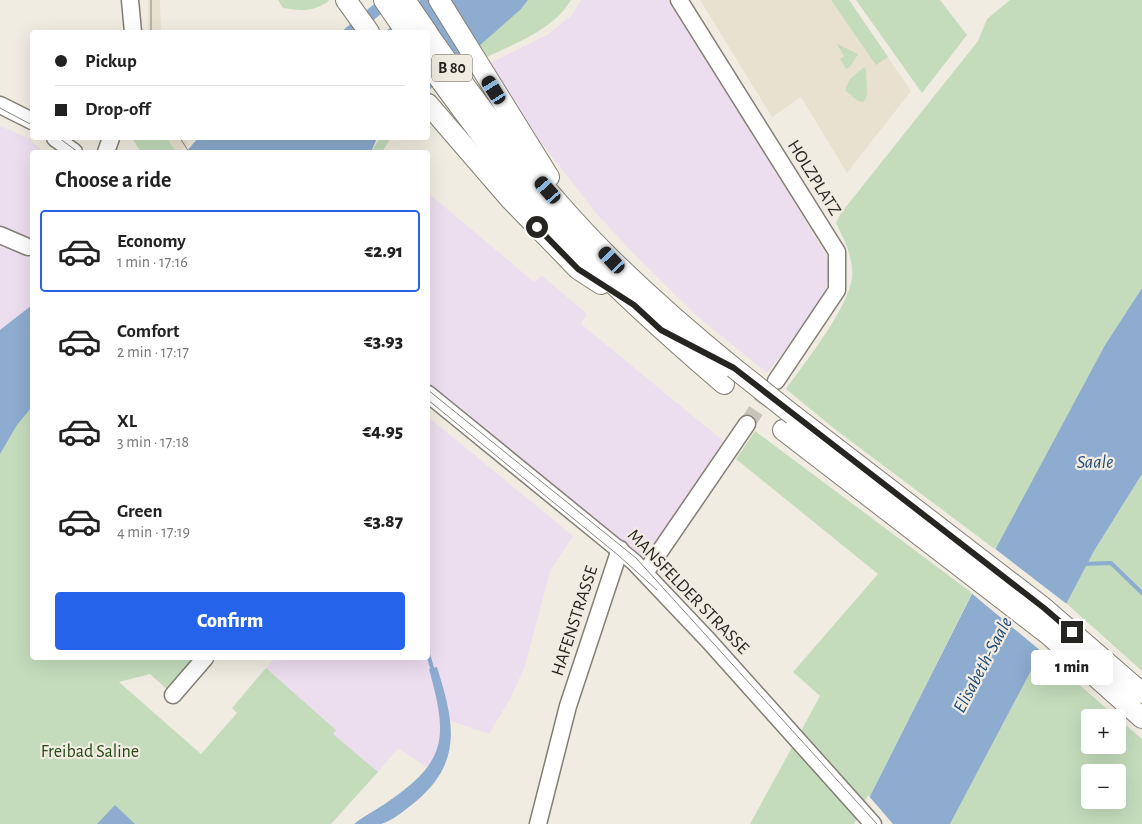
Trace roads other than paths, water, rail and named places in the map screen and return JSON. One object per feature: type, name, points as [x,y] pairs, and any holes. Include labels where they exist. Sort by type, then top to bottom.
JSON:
[{"type":"main road","points":[[346,0],[368,30]]},
{"type":"main road","points":[[384,0],[405,30]]},
{"type":"main road","name":"B 80","points":[[405,0],[425,30]]},
{"type":"main road","points":[[439,0],[494,90],[525,136],[572,217]]},
{"type":"main road","name":"B 80","points":[[430,38],[470,107],[559,230],[634,305],[661,330],[729,376],[888,499],[1049,634],[1139,715]]},
{"type":"main road","name":"B 80","points":[[430,65],[510,145],[572,217],[633,280],[682,325],[729,376]]},
{"type":"main road","points":[[430,106],[510,199],[578,269],[634,305]]},
{"type":"main road","name":"B 80","points":[[888,499],[1044,608],[1142,693]]},
{"type":"street","points":[[130,0],[132,30]]},
{"type":"street","name":"HOLZPLATZ","points":[[679,0],[837,252],[837,290],[776,381]]},
{"type":"street","points":[[0,105],[30,119]]},
{"type":"street","points":[[58,140],[71,150]]},
{"type":"street","points":[[0,235],[28,247]]},
{"type":"street","name":"MANSFELDER STRASSE","points":[[430,396],[620,549],[645,573],[873,824]]},
{"type":"street","points":[[645,573],[747,424]]},
{"type":"street","name":"HAFENSTRASSE","points":[[538,824],[568,706],[620,549]]},
{"type":"street","points":[[173,695],[203,660]]},
{"type":"water","points":[[379,0],[387,9],[361,30],[343,30]]},
{"type":"water","points":[[420,0],[528,0],[520,10],[430,89],[430,30],[387,30]]},
{"type":"water","points":[[196,140],[376,140],[372,150],[188,150]]},
{"type":"water","name":"Saale","points":[[1142,288],[1142,474],[1094,551],[950,824],[856,824],[979,580],[1105,345]]},
{"type":"water","points":[[30,307],[30,409],[17,425],[0,454],[0,330]]},
{"type":"water","points":[[437,667],[448,706],[451,740],[448,756],[441,772],[430,788],[394,818],[381,824],[354,824],[409,786],[433,759],[440,729],[439,712],[429,669]]},
{"type":"water","points":[[115,805],[135,824],[97,824]]},
{"type":"waterway","points":[[1082,564],[1111,563],[1142,593]]},
{"type":"waterway","points":[[430,660],[433,671]]},
{"type":"tunnel","points":[[747,424],[773,385]]},
{"type":"tram line","points":[[151,0],[151,30]]},
{"type":"tram line","points":[[0,108],[30,124]]},
{"type":"tram line","points":[[62,140],[75,150]]},
{"type":"tram line","points":[[181,140],[188,150]]},
{"type":"tram line","points":[[430,392],[636,558],[877,824]]},
{"type":"tram line","points":[[430,402],[618,555],[657,590]]},
{"type":"water label","name":"Elisabeth-Saale","points":[[983,665]]},
{"type":"park label","name":"Freibad Saline","points":[[90,752]]}]
